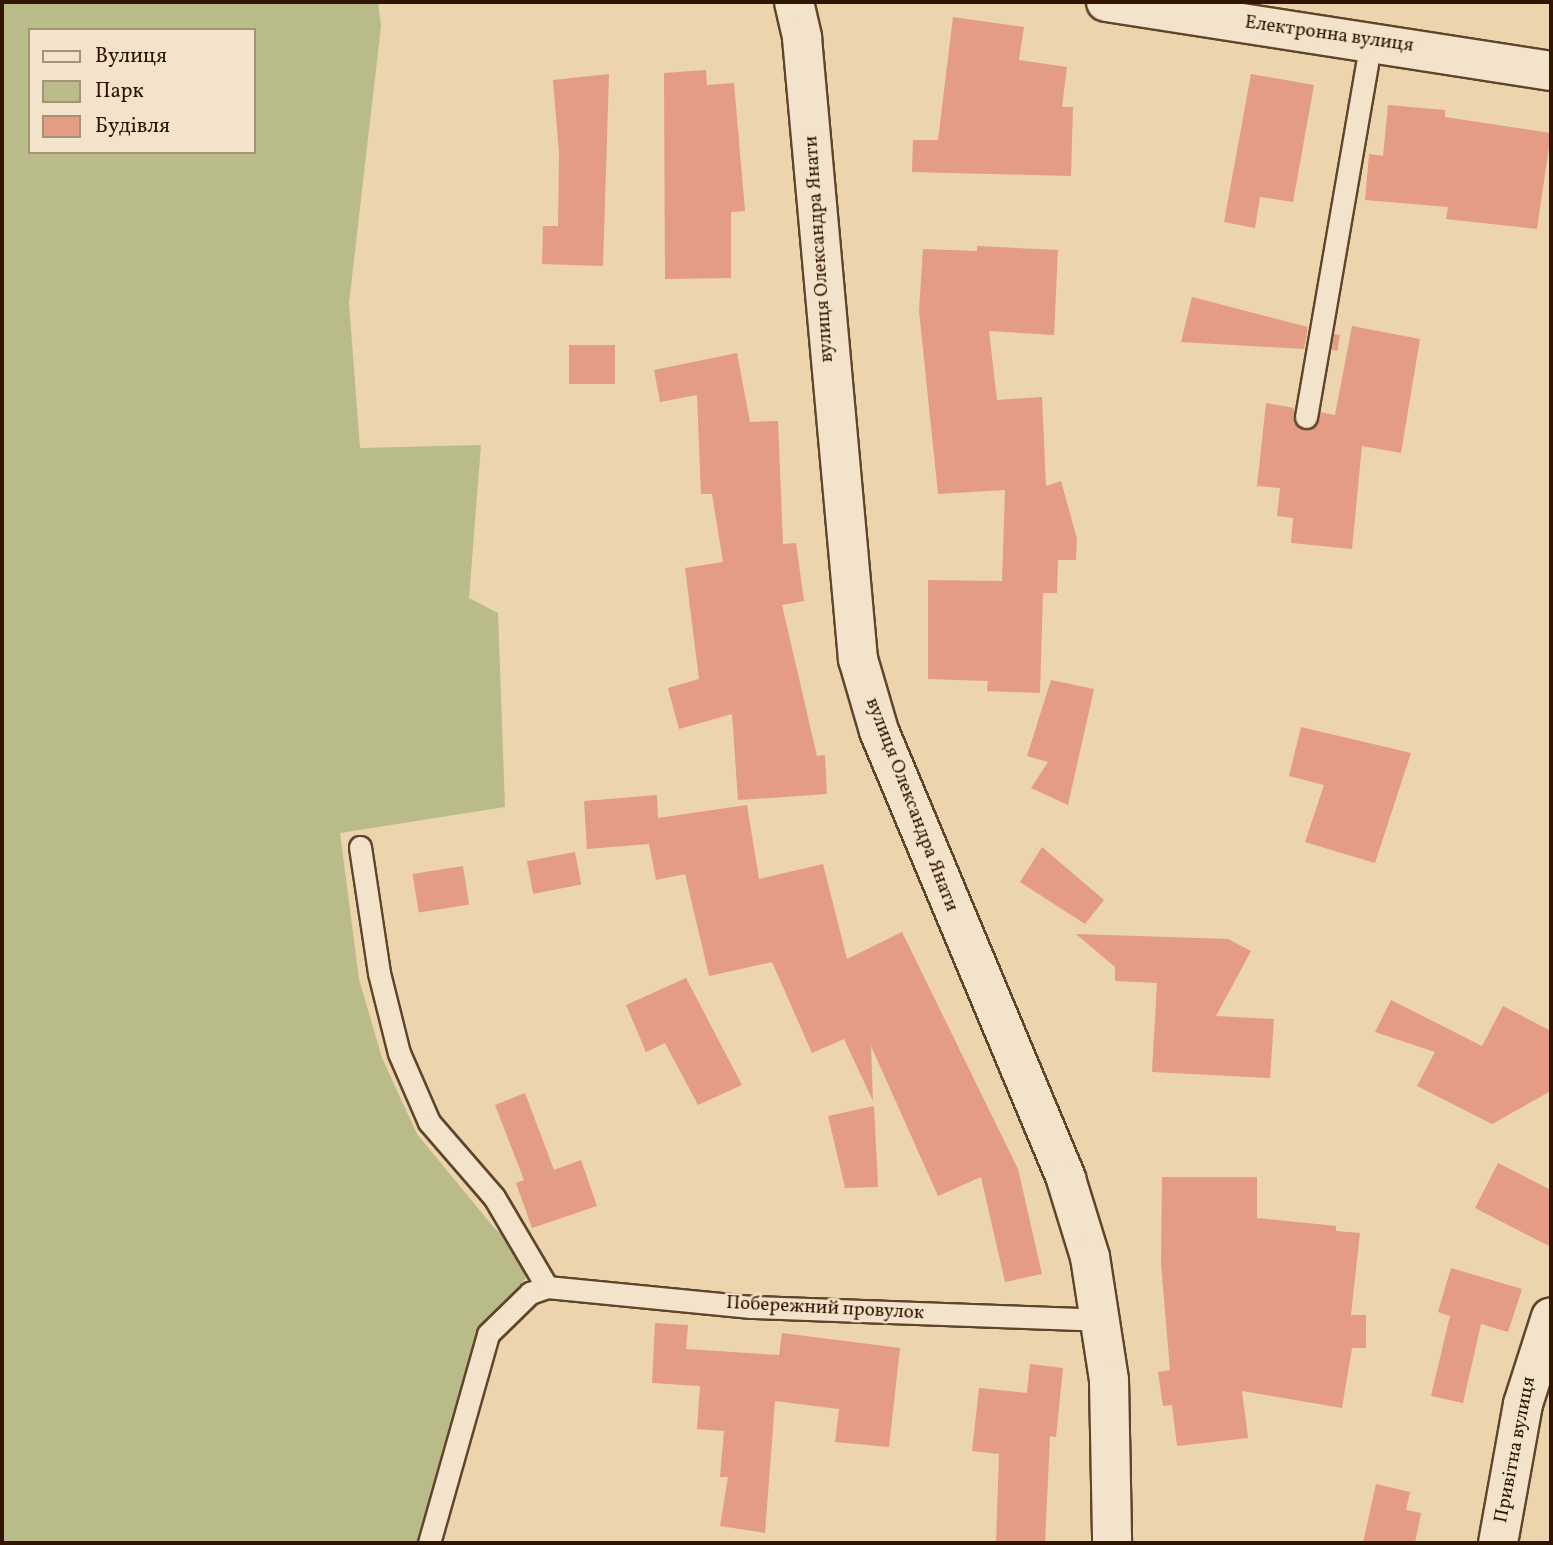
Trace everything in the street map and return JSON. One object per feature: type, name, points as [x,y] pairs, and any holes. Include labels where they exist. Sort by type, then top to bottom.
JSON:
[{"type":"street","name":"вулиця Олександра Янати","points":[[794,2],[804,52],[836,462],[858,659],[878,731],[1066,1179],[1090,1257],[1103,1320],[1112,1543]]},
{"type":"street","name":"Електронна вулиця","points":[[1106,2],[1551,71]]},
{"type":"street","name":"Привітна вулиця","points":[[1498,1543],[1523,1404],[1551,1317]]},
{"type":"lane","points":[[1306,418],[1371,41]]},
{"type":"lane","points":[[360,847],[379,973],[409,1076],[429,1122],[494,1197],[547,1287],[530,1293],[488,1334],[429,1543]]},
{"type":"lane","name":"Побережний провулок","points":[[547,1287],[751,1307],[1103,1320]]},
{"type":"green space","points":[[2,2],[378,2],[381,26],[349,303],[360,448],[481,445],[469,598],[498,613],[505,807],[340,833],[359,979],[382,1058],[417,1134],[495,1229],[523,1251],[529,1265],[526,1278],[480,1333],[420,1543],[2,1543]]},
{"type":"building","points":[[953,17],[1024,27],[1019,60],[1067,67],[1062,107],[1073,107],[1071,176],[912,172],[913,140],[938,140]]},
{"type":"building","points":[[706,70],[707,85],[734,83],[745,211],[731,212],[731,278],[665,279],[664,73]]},
{"type":"building","points":[[609,74],[603,266],[542,264],[543,226],[558,226],[559,154],[553,80]]},
{"type":"building","points":[[1251,74],[1314,85],[1293,202],[1260,197],[1255,228],[1224,222]]},
{"type":"building","points":[[1388,105],[1445,110],[1445,117],[1551,133],[1537,229],[1446,219],[1448,207],[1365,200],[1369,154],[1383,156]]},
{"type":"building","points":[[977,246],[1058,250],[1054,335],[989,331],[997,400],[1042,397],[1046,486],[1061,481],[1077,539],[1076,560],[1058,560],[1057,593],[1043,593],[1040,693],[987,691],[988,681],[928,679],[928,580],[1002,581],[1005,490],[938,494],[919,311],[923,249],[977,251]]},
{"type":"building","points":[[1192,297],[1308,327],[1304,349],[1181,342]]},
{"type":"building","points":[[1352,326],[1420,339],[1401,453],[1362,446],[1352,549],[1291,543],[1293,518],[1277,516],[1280,488],[1257,486],[1266,403],[1294,408],[1294,422],[1303,430],[1316,426],[1320,412],[1335,415]]},
{"type":"building","points":[[1334,334],[1340,335],[1337,351],[1331,350]]},
{"type":"building","points":[[569,345],[615,345],[615,384],[569,384]]},
{"type":"building","points":[[737,353],[750,422],[778,421],[783,544],[796,543],[804,601],[782,605],[817,756],[825,755],[827,794],[738,800],[732,714],[679,729],[668,688],[699,679],[685,568],[723,562],[712,494],[701,494],[697,395],[660,402],[654,370]]},
{"type":"building","points":[[1051,680],[1094,689],[1068,805],[1031,788],[1048,762],[1027,756]]},
{"type":"building","points":[[1301,727],[1411,753],[1375,863],[1305,842],[1324,785],[1289,776]]},
{"type":"building","points":[[657,795],[658,818],[747,805],[759,879],[823,864],[847,959],[902,932],[1018,1169],[1042,1274],[1005,1282],[981,1177],[938,1196],[871,1046],[873,1101],[844,1039],[812,1053],[772,962],[709,976],[685,874],[656,880],[649,844],[587,849],[584,801]]},
{"type":"building","points":[[1042,847],[1104,900],[1085,924],[1020,882]]},
{"type":"building","points":[[575,852],[581,884],[533,894],[527,861]]},
{"type":"building","points":[[463,866],[469,905],[419,912],[413,874]]},
{"type":"building","points":[[1076,934],[1228,939],[1251,951],[1216,1016],[1274,1019],[1270,1078],[1152,1072],[1157,983],[1115,981],[1115,967]]},
{"type":"building","points":[[686,978],[742,1085],[698,1105],[665,1043],[646,1052],[626,1005]]},
{"type":"building","points":[[1391,1000],[1482,1046],[1503,1006],[1551,1031],[1551,1091],[1492,1124],[1417,1086],[1435,1052],[1375,1032]]},
{"type":"building","points":[[525,1093],[554,1170],[581,1160],[597,1206],[532,1228],[516,1183],[524,1180],[495,1105]]},
{"type":"building","points":[[874,1106],[878,1187],[845,1188],[828,1116]]},
{"type":"building","points":[[1498,1163],[1551,1190],[1551,1247],[1475,1208]]},
{"type":"building","points":[[1162,1177],[1257,1177],[1257,1218],[1336,1226],[1336,1231],[1360,1233],[1351,1315],[1366,1315],[1366,1348],[1352,1348],[1342,1408],[1242,1391],[1248,1438],[1177,1446],[1172,1405],[1163,1406],[1158,1372],[1170,1370],[1161,1263]]},
{"type":"building","points":[[1451,1268],[1522,1289],[1508,1332],[1481,1324],[1463,1403],[1431,1396],[1450,1316],[1438,1312]]},
{"type":"building","points":[[655,1323],[688,1325],[686,1349],[779,1355],[782,1333],[900,1348],[889,1447],[835,1442],[839,1409],[775,1401],[765,1533],[720,1526],[728,1477],[720,1477],[724,1431],[697,1429],[700,1386],[652,1383]]},
{"type":"building","points":[[1030,1364],[1063,1368],[1056,1437],[1050,1436],[1045,1543],[996,1543],[999,1454],[972,1451],[979,1388],[1027,1393]]},
{"type":"building","points":[[1376,1484],[1410,1492],[1406,1510],[1421,1513],[1415,1543],[1363,1543]]}]
